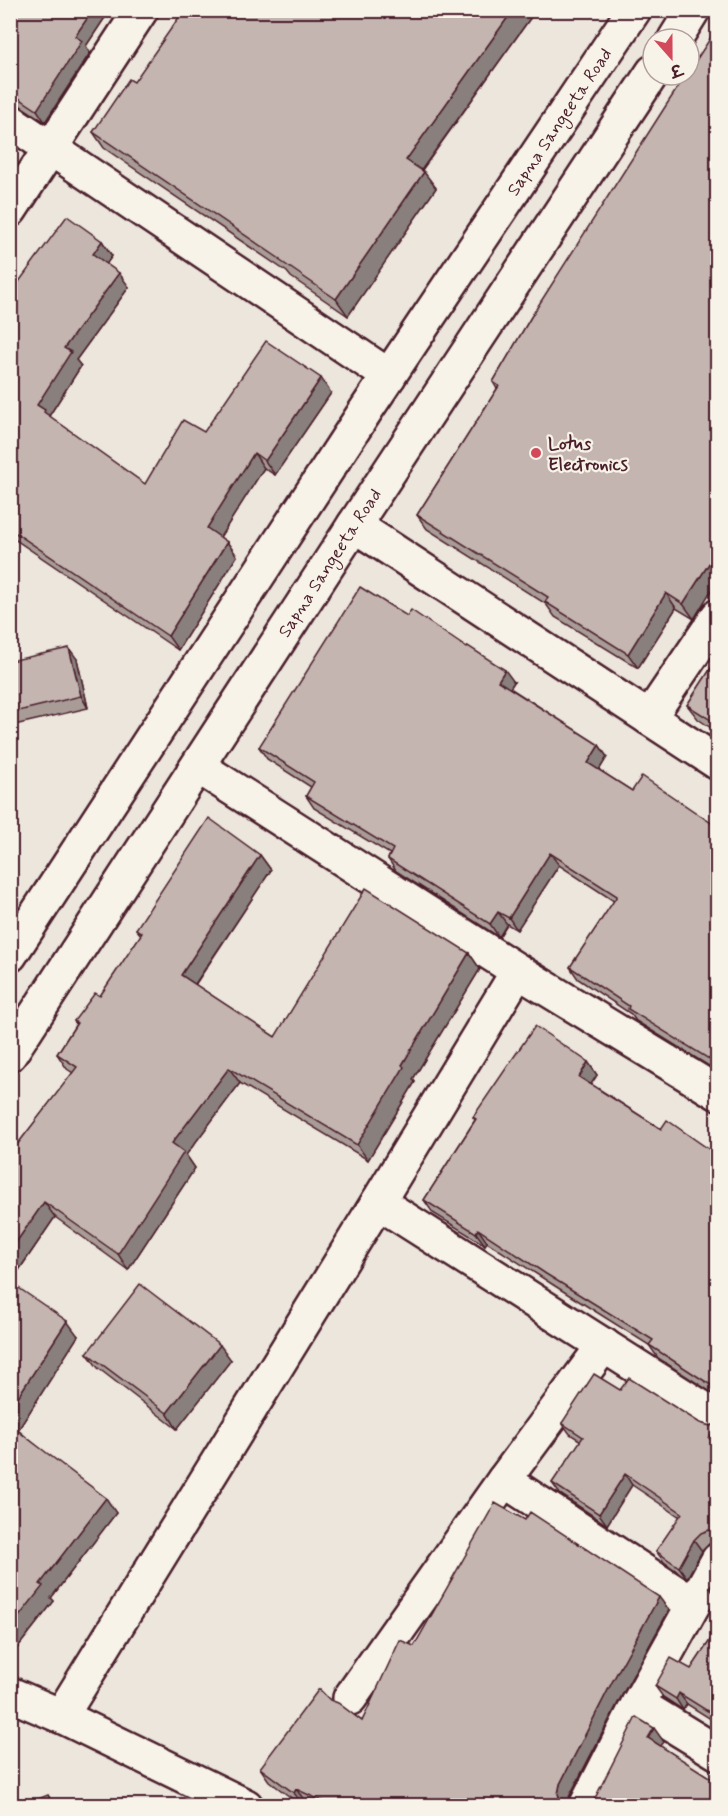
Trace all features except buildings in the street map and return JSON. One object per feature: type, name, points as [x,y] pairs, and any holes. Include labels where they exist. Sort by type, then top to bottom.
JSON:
[{"type":"street","points":[[10,210],[141,10]]},
{"type":"street","name":"Sapna Sangeeta Road","points":[[10,955],[389,376],[634,10]]},
{"type":"street","points":[[682,27],[693,10]]},
{"type":"street","name":"Sapna Sangeeta Road","points":[[10,1054],[354,525],[643,87]]},
{"type":"street","points":[[10,121],[389,376]]},
{"type":"street","points":[[354,525],[717,764]]},
{"type":"street","points":[[649,718],[717,616]]},
{"type":"street","points":[[199,766],[518,971],[717,1093]]},
{"type":"street","points":[[61,1716],[518,971]]},
{"type":"street","points":[[378,1202],[717,1418]]},
{"type":"street","points":[[350,1698],[504,1480],[604,1346]]},
{"type":"street","points":[[504,1480],[693,1604]]},
{"type":"street","points":[[586,1806],[638,1704],[717,1560]]},
{"type":"street","points":[[10,1694],[61,1716],[246,1806]]},
{"type":"street","points":[[638,1704],[717,1753]]},
{"type":"place","name":"Lotus Electronics","points":[[536,453]]}]
